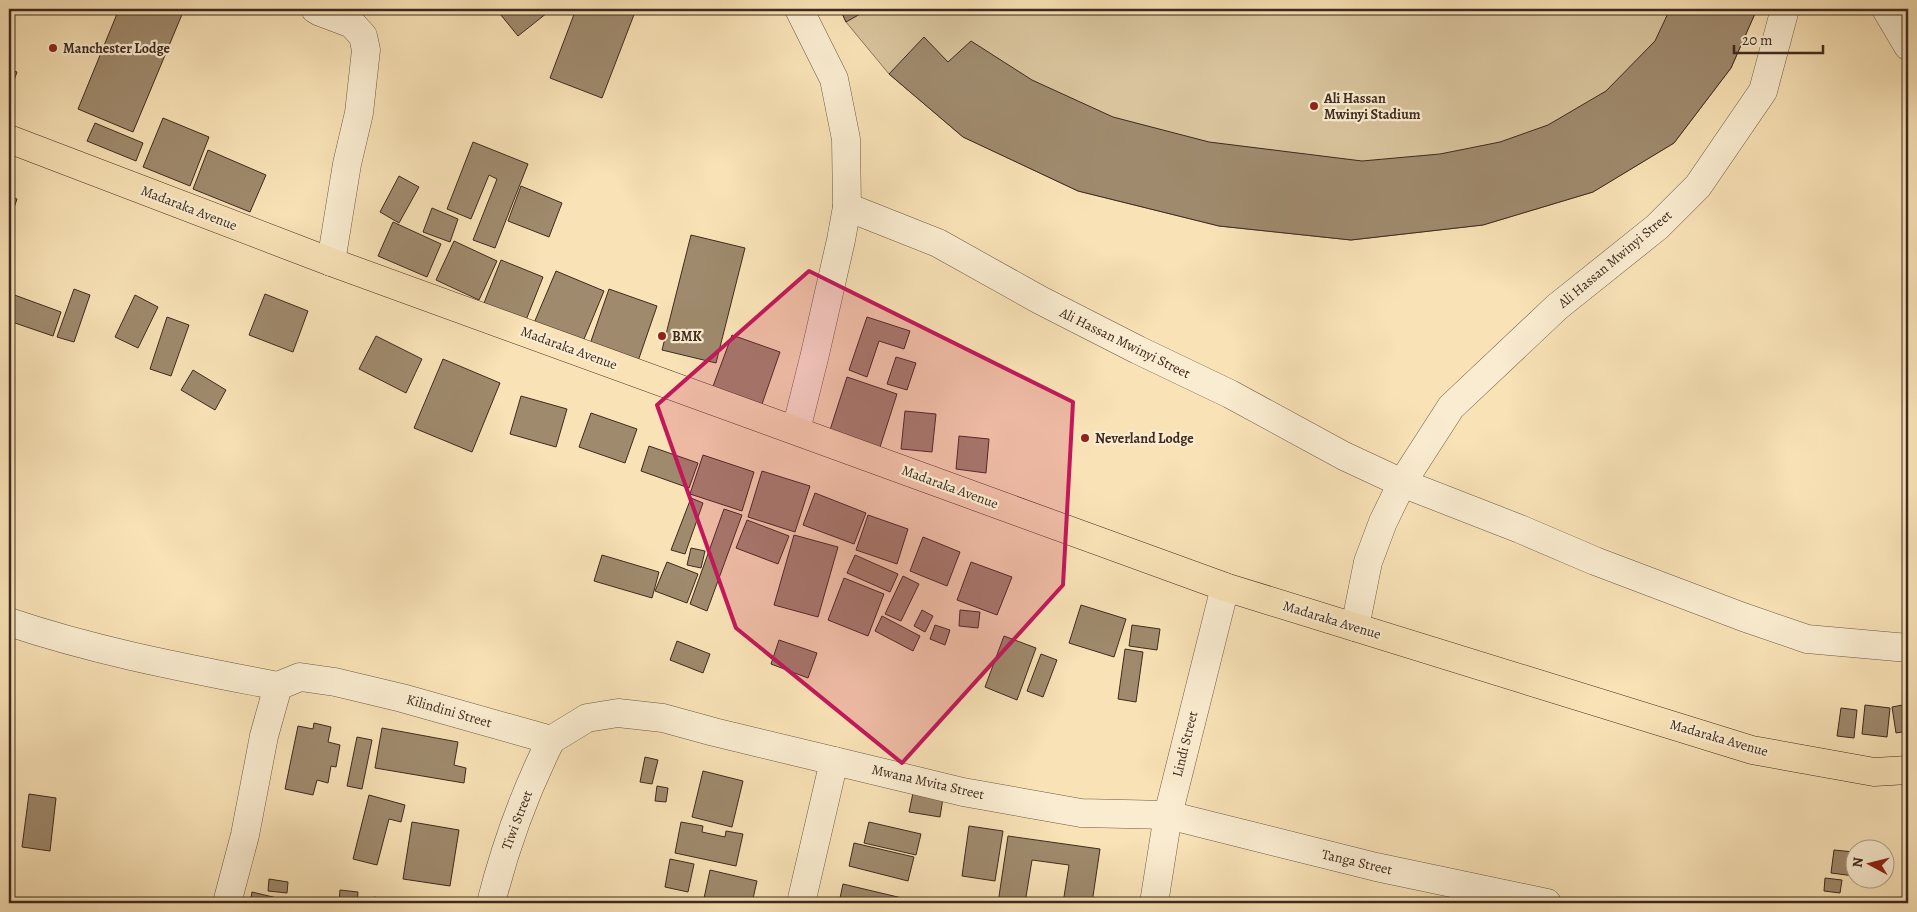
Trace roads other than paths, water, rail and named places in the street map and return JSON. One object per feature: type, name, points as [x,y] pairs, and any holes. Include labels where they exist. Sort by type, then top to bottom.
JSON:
[{"type":"main road","name":"Madaraka Avenue","points":[[9,139],[331,262],[1225,587],[1752,750],[1874,772],[1908,770]]},
{"type":"street","points":[[315,9],[352,24],[362,36],[366,50],[359,113],[347,164],[331,262]]},
{"type":"street","points":[[796,430],[815,354],[847,207],[846,138],[834,79],[799,9]]},
{"type":"street","name":"Ali Hassan Mwinyi Street","points":[[1355,627],[1368,562],[1383,522],[1402,483],[1451,407],[1488,370],[1557,307],[1657,227],[1698,186],[1763,91],[1785,9]]},
{"type":"street","points":[[1886,9],[1908,46]]},
{"type":"street","name":"Ali Hassan Mwinyi Street","points":[[847,207],[938,243],[1040,300],[1230,394],[1344,456],[1402,483],[1520,529],[1595,561],[1734,614],[1807,639],[1908,648]]},
{"type":"street","name":"Lindi Street","points":[[1154,903],[1168,815],[1225,587]]},
{"type":"street","points":[[9,622],[56,638],[133,658],[278,686],[264,736],[245,835],[228,903]]},
{"type":"street","name":"Kilindini Street","points":[[278,686],[300,677],[335,682],[402,698],[550,740]]},
{"type":"street","points":[[550,740],[587,718],[618,713],[663,718],[834,760],[801,903]]},
{"type":"street","name":"Tiwi Street","points":[[492,903],[502,860],[537,767],[550,740]]},
{"type":"street","name":"Mwana Mvita Street","points":[[834,760],[963,792],[1082,813],[1168,815]]},
{"type":"street","name":"Tanga Street","points":[[1168,815],[1367,865],[1547,903]]},
{"type":"place","name":"Manchester Lodge","points":[[53,48]]},
{"type":"place","name":"Ali Hassan Mwinyi Stadium","points":[[1314,106]]},
{"type":"place","name":"BMK","points":[[662,336]]},
{"type":"place","name":"Neverland Lodge","points":[[1085,438]]}]
